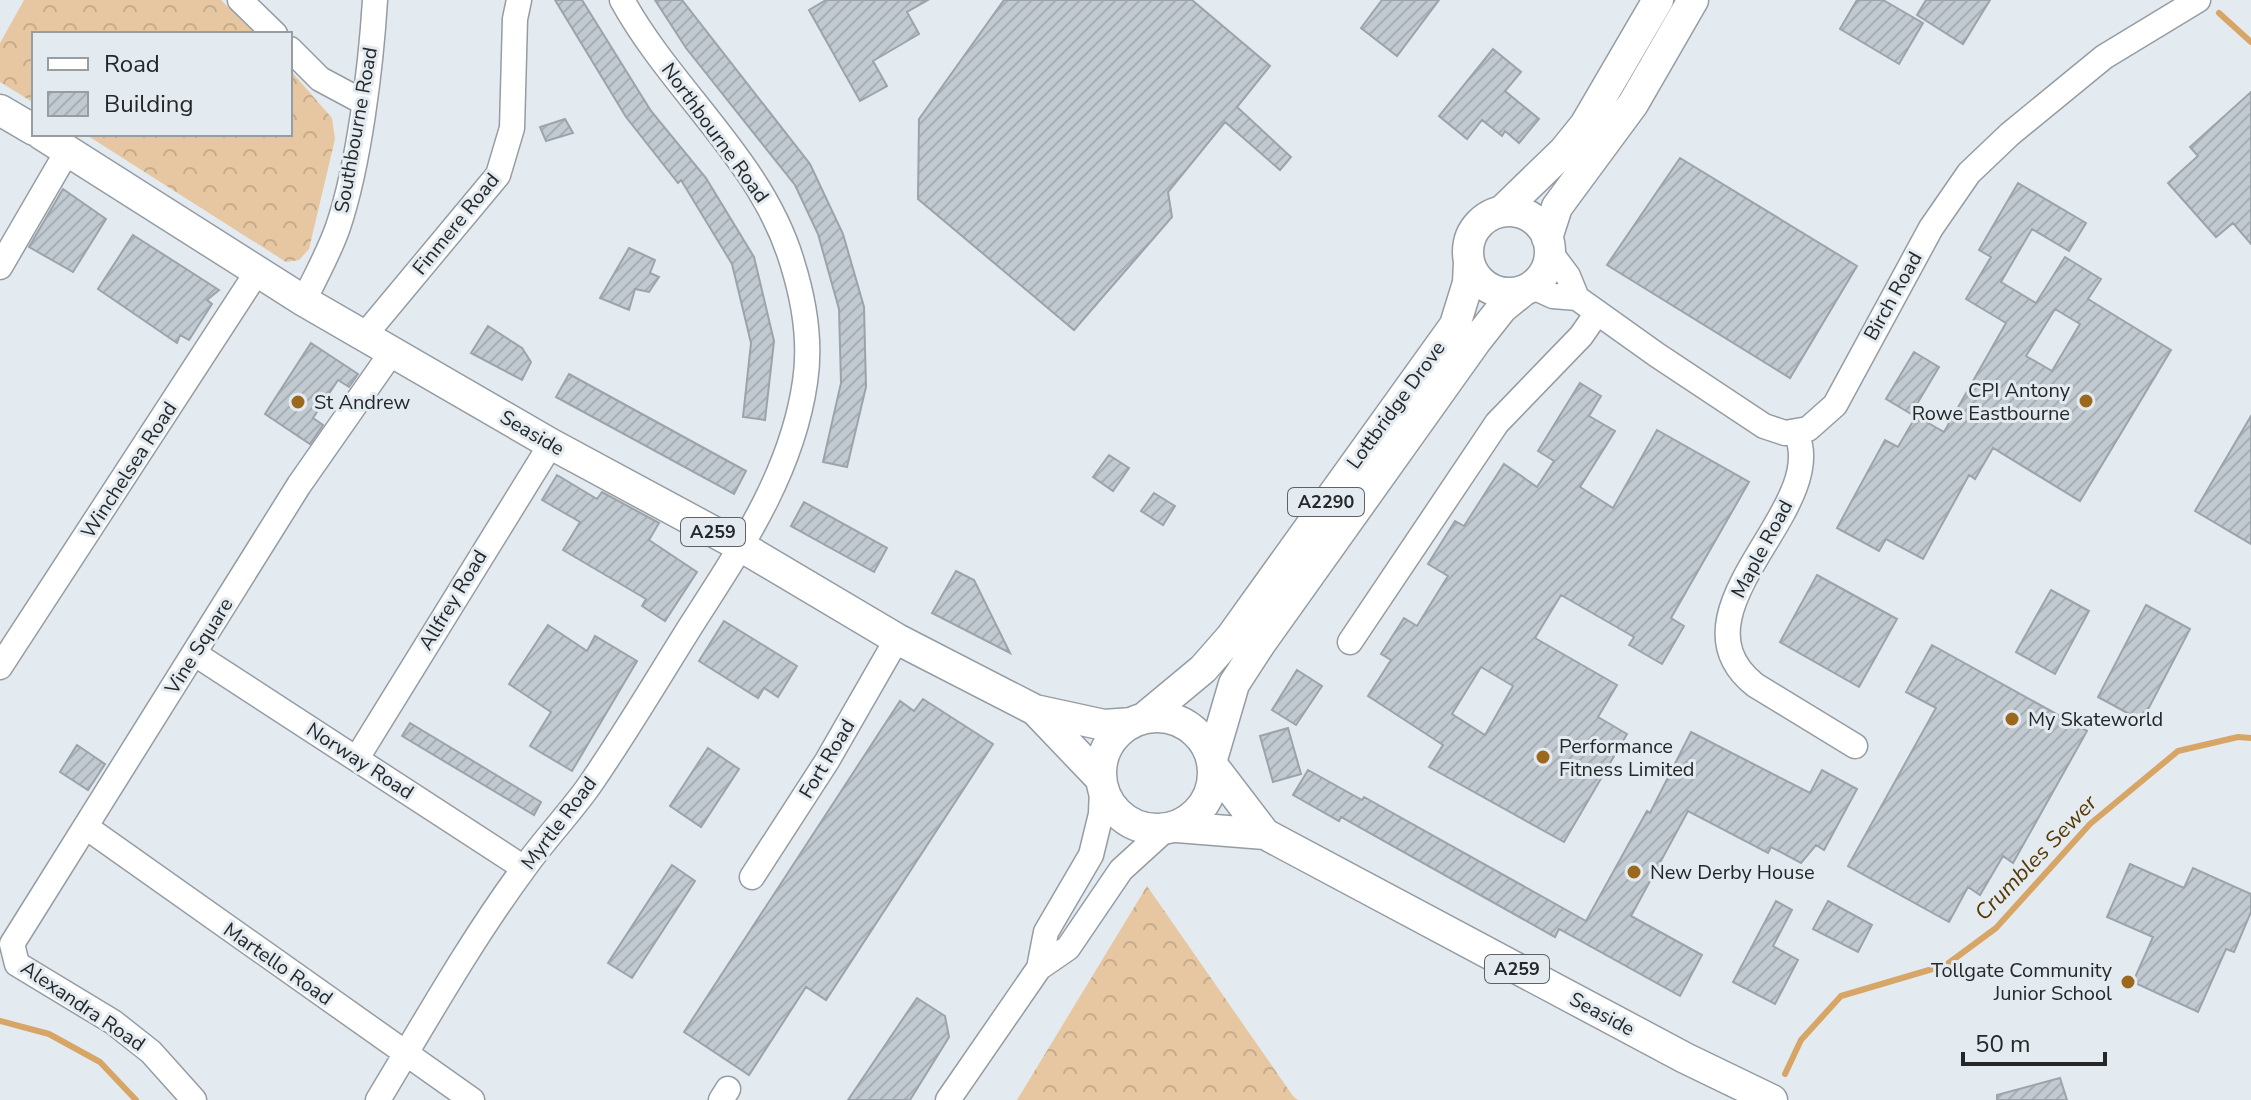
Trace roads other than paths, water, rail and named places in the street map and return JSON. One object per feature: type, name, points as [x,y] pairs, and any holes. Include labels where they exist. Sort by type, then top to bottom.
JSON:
[{"type":"main road","points":[[1658,0],[1585,125],[1564,151],[1502,211],[1484,220],[1475,229],[1469,241],[1469,262],[1473,273],[1490,288],[1512,293],[1527,288],[1541,277],[1557,207],[1633,104],[1693,0]]},
{"type":"main road","points":[[0,110],[32,129]]},
{"type":"main road","name":"Seaside","points":[[44,136],[304,301],[551,444],[742,547],[897,639],[1035,710],[1082,722],[1138,721]]},
{"type":"main road","points":[[1502,211],[1530,217],[1549,245]]},
{"type":"main road","name":"Lottbridge Drove","points":[[1138,721],[1203,669],[1231,637],[1455,325],[1468,283],[1469,262]]},
{"type":"main road","name":"Lottbridge Drove","points":[[1213,763],[1234,684],[1251,657],[1476,341],[1502,308],[1527,288]]},
{"type":"main road","name":"Seaside","points":[[1035,710],[1102,783]]},
{"type":"main road","points":[[1158,717],[1186,725],[1207,745],[1213,763],[1208,799],[1198,813],[1171,828],[1131,823],[1118,814],[1102,783],[1103,757],[1111,740],[1138,721],[1158,717]]},
{"type":"main road","name":"Seaside","points":[[1213,763],[1265,834]]},
{"type":"main road","name":"Seaside","points":[[1171,828],[1265,834],[1672,1051],[1772,1100]]},
{"type":"street","points":[[240,0],[273,32]]},
{"type":"street","name":"Southbourne Road","points":[[304,301],[338,227],[363,102],[375,0]]},
{"type":"street","name":"Finmere Road","points":[[364,336],[498,175],[508,152],[512,128],[519,0]]},
{"type":"street","name":"Northbourne Road","points":[[622,0],[685,93],[757,186],[777,220],[802,300],[807,342],[806,380],[799,414],[785,458],[742,547]]},
{"type":"street","name":"Birch Road","points":[[1796,433],[1818,422],[1835,405],[1925,239],[1969,173],[2010,134],[2104,57],[2198,0]]},
{"type":"street","points":[[292,51],[320,79],[363,102]]},
{"type":"street","points":[[0,267],[68,150]]},
{"type":"street","points":[[1549,245],[1577,298],[1764,426],[1796,433]]},
{"type":"street","name":"Winchelsea Road","points":[[0,667],[257,272]]},
{"type":"street","points":[[1527,288],[1553,296],[1577,298]]},
{"type":"street","points":[[1350,642],[1382,590],[1497,423],[1581,336],[1597,313]]},
{"type":"street","name":"Vine Square","points":[[12,944],[299,485],[392,352]]},
{"type":"street","name":"Maple Road","points":[[1796,433],[1802,453],[1798,479],[1729,614],[1729,649],[1741,672],[1755,685],[1855,746]]},
{"type":"street","name":"Allfrey Road","points":[[357,758],[551,444]]},
{"type":"street","name":"Myrtle Road","points":[[378,1100],[524,868],[588,787],[742,547]]},
{"type":"street","name":"Fort Road","points":[[752,877],[827,761],[897,639]]},
{"type":"street","name":"Norway Road","points":[[195,654],[524,868]]},
{"type":"street","points":[[1039,968],[1046,932],[1091,855],[1101,814],[1102,783]]},
{"type":"street","name":"Martello Road","points":[[86,827],[472,1100]]},
{"type":"street","points":[[948,1100],[1039,968],[1068,948],[1121,870],[1171,828]]},
{"type":"street","name":"Alexandra Road","points":[[12,944],[17,964],[113,1022],[151,1052],[194,1100]]},
{"type":"waterway","points":[[2219,13],[2251,42]]},
{"type":"waterway","name":"Crumbles Sewer","points":[[1785,1074],[1801,1040],[1841,996],[1946,965],[1996,928],[2090,824],[2178,751],[2238,737],[2251,738]]},
{"type":"waterway","name":"Crumbles Sewer","points":[[0,1021],[49,1034],[100,1062],[136,1100]]},
{"type":"place","name":"CPI Antony Rowe Eastbourne","points":[[2086,401]]},
{"type":"place","name":"St Andrew","points":[[298,402]]},
{"type":"place","name":"My Skateworld","points":[[2012,719]]},
{"type":"place","name":"Performance Fitness Limited","points":[[1543,757]]},
{"type":"place","name":"New Derby House","points":[[1634,872]]},
{"type":"place","name":"Tollgate Community Junior School","points":[[2128,982]]}]
